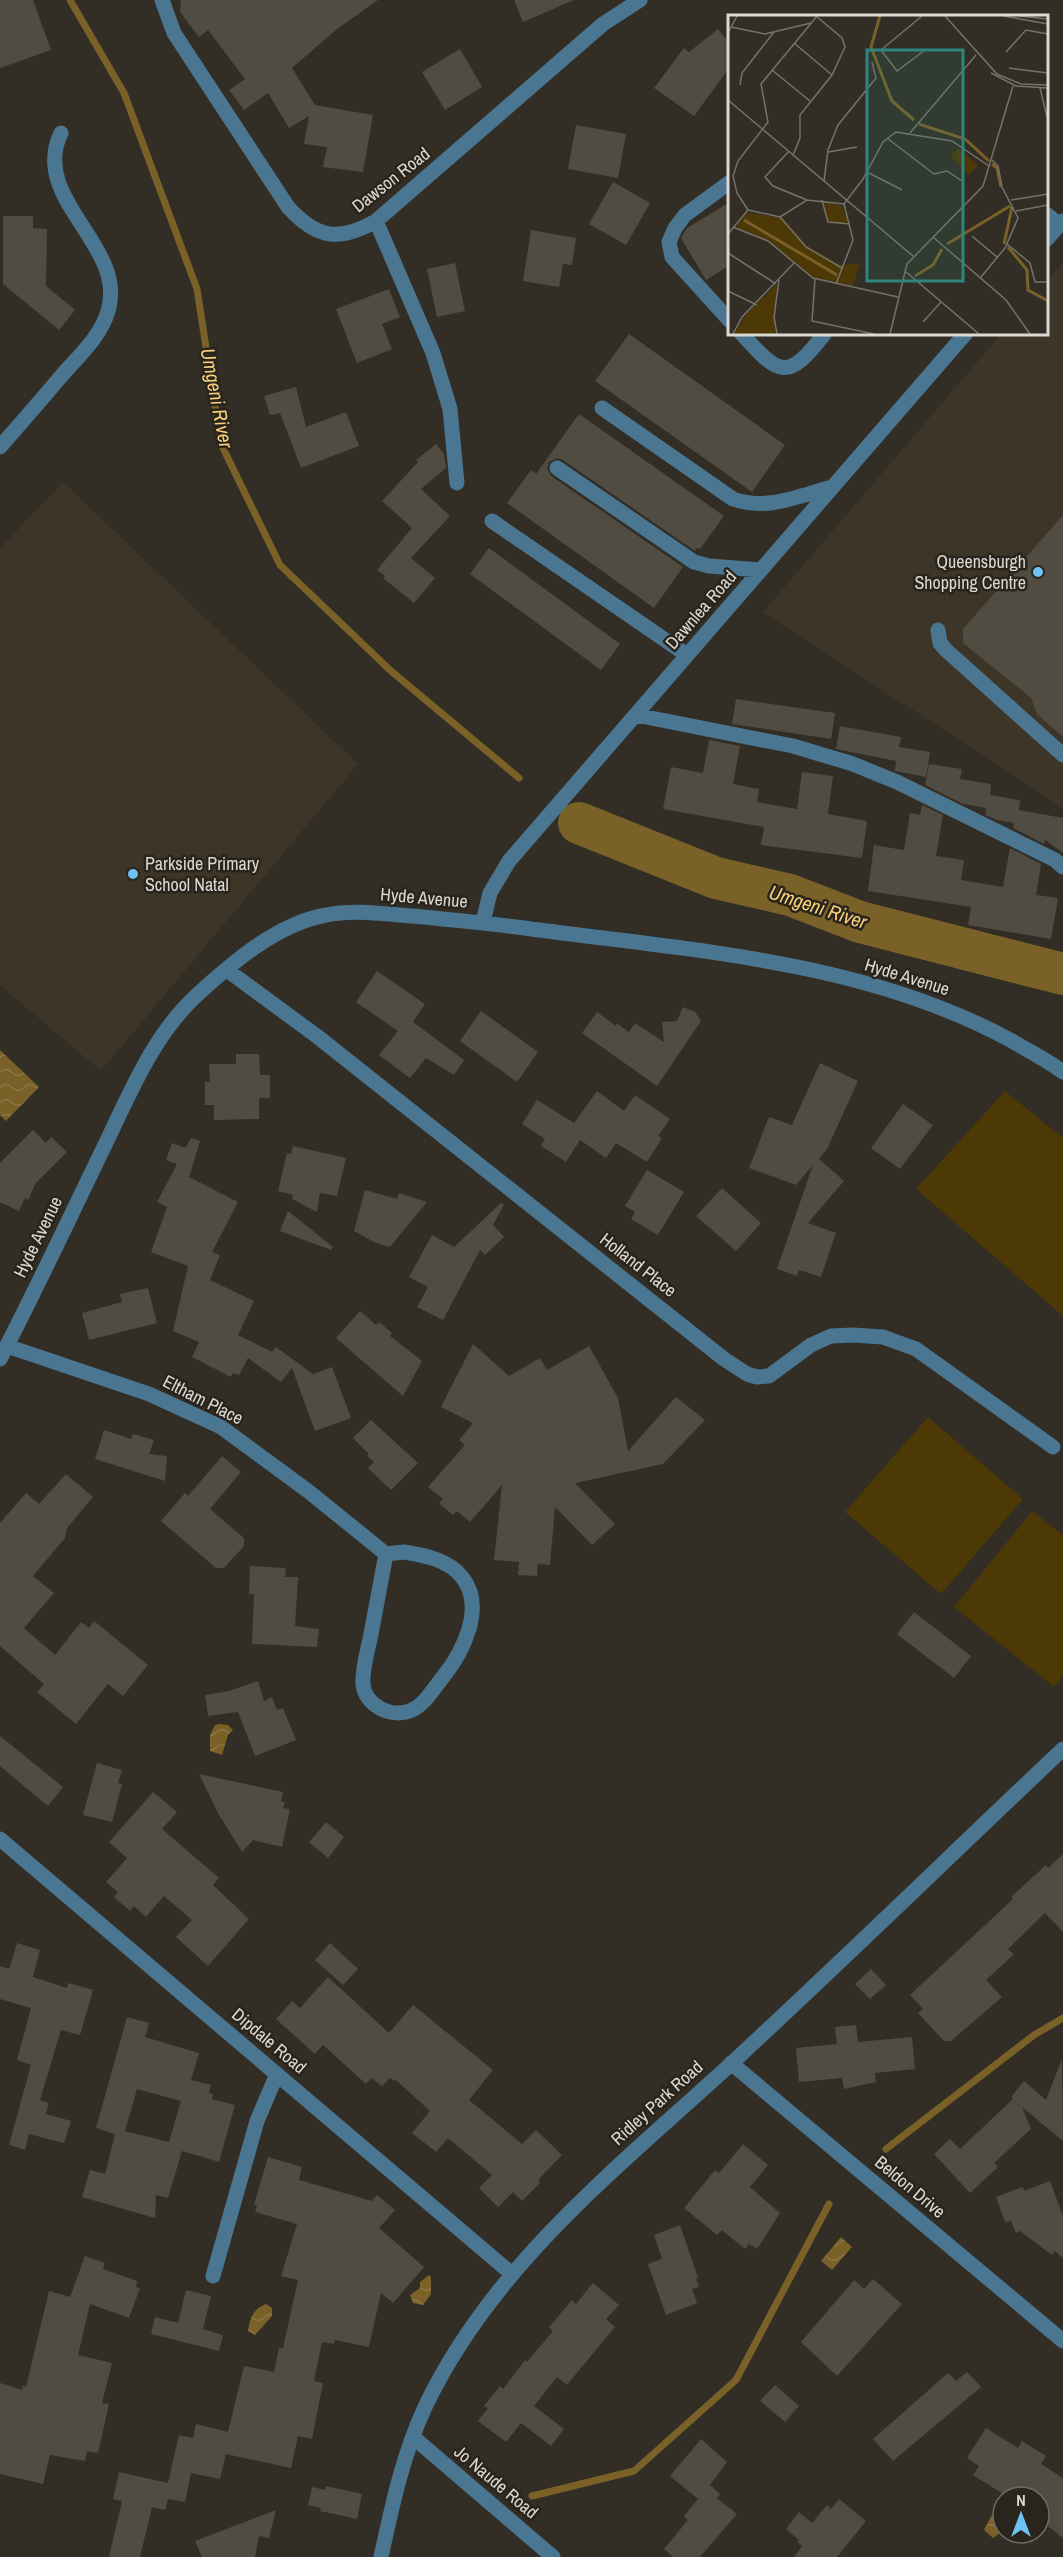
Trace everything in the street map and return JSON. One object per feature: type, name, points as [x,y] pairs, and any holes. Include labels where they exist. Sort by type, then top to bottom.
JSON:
[{"type":"street","name":"Dawson Road","points":[[162,1],[174,33],[288,207],[309,228],[333,236],[347,234],[376,220],[603,24],[640,0]]},
{"type":"street","points":[[0,447],[93,340],[108,312],[110,291],[103,263],[58,181],[55,154],[61,133]]},
{"type":"street","points":[[728,183],[685,215],[675,228],[669,242],[672,257],[728,319]]},
{"type":"street","points":[[1048,215],[1061,223],[1048,239]]},
{"type":"street","points":[[376,220],[433,353],[440,375],[450,409],[457,483]]},
{"type":"street","points":[[742,334],[767,362],[778,368],[793,366],[809,354],[824,334]]},
{"type":"street","name":"Dawnlea Road","points":[[483,922],[490,893],[509,861],[965,334]]},
{"type":"street","points":[[602,408],[733,500],[749,505],[767,505],[832,487]]},
{"type":"street","points":[[557,468],[694,562],[709,566],[761,570]]},
{"type":"street","points":[[492,521],[687,655]]},
{"type":"street","points":[[938,630],[940,643],[946,650],[1063,755]]},
{"type":"street","points":[[636,715],[793,746],[853,764],[897,782],[1055,860],[1063,867]]},
{"type":"street","name":"Hyde Avenue","points":[[3,1353],[147,1060],[176,1017],[195,997],[227,970],[287,927],[327,914],[349,912],[483,922],[734,956],[791,966],[892,991],[945,1008],[989,1029],[1063,1072]]},
{"type":"street","name":"Holland Place","points":[[227,970],[328,1045],[724,1359],[747,1374],[757,1377],[769,1376],[811,1345],[831,1336],[882,1337],[916,1349],[1053,1447]]},
{"type":"street","name":"Eltham Place","points":[[3,1353],[149,1394],[221,1427],[308,1491],[386,1554]]},
{"type":"street","points":[[405,1552],[421,1554],[443,1563],[462,1576],[469,1590],[472,1608],[471,1622],[463,1645],[448,1671],[424,1701],[410,1711],[393,1712],[378,1708],[369,1701],[363,1685],[386,1554],[405,1552]]},
{"type":"street","name":"Ridley Park Road","points":[[381,2557],[395,2493],[413,2437],[445,2367],[512,2274],[558,2222],[620,2162],[731,2063],[1063,1749]]},
{"type":"street","name":"Dipdale Road","points":[[0,1839],[512,2274]]},
{"type":"street","name":"Beldon Drive","points":[[731,2063],[1063,2341]]},
{"type":"street","points":[[213,2276],[257,2121],[277,2074]]},
{"type":"street","name":"Jo Naude Road","points":[[413,2437],[553,2557]]},
{"type":"shaded area","points":[[1063,262],[1063,808],[763,612],[1001,334],[1048,334],[1048,280]]},
{"type":"shaded area","name":"Parkside Primary School Natal","points":[[63,482],[358,764],[101,1071],[0,985],[0,548]]},
{"type":"shaded area","points":[[1005,1091],[1063,1138],[1063,1316],[916,1189]]},
{"type":"shaded area","points":[[928,1417],[1023,1499],[941,1594],[845,1512]]},
{"type":"shaded area","points":[[1032,1511],[1063,1535],[1063,1676],[1054,1687],[954,1607]]},
{"type":"water","points":[[0,1050],[39,1087],[6,1121],[0,1115]]},
{"type":"water","points":[[215,1725],[228,1725],[233,1730],[228,1735],[222,1755],[210,1751],[210,1735]]},
{"type":"water","points":[[841,2237],[852,2247],[832,2270],[821,2261]]},
{"type":"water","points":[[429,2275],[431,2294],[423,2305],[413,2303],[410,2295],[420,2288],[420,2282]]},
{"type":"water","points":[[266,2304],[272,2308],[272,2316],[255,2335],[248,2331],[251,2318],[258,2308]]},
{"type":"water","points":[[991,2517],[991,2536],[984,2530]]},
{"type":"building","points":[[0,0],[33,0],[51,50],[0,68]]},
{"type":"building","points":[[181,0],[378,0],[337,29],[292,68],[315,105],[373,115],[363,172],[323,167],[327,147],[304,144],[309,116],[289,128],[268,93],[244,110],[229,90],[245,79],[208,30],[199,37],[180,12]]},
{"type":"building","points":[[514,0],[574,0],[523,22]]},
{"type":"building","points":[[718,29],[728,42],[728,70],[694,116],[654,88],[684,48],[689,52]]},
{"type":"building","points":[[460,49],[482,87],[445,110],[422,72]]},
{"type":"building","points":[[576,125],[626,134],[618,178],[568,169]]},
{"type":"building","points":[[613,182],[650,203],[626,245],[589,224]]},
{"type":"building","points":[[728,203],[728,266],[706,280],[681,238],[687,228]]},
{"type":"building","points":[[3,216],[33,216],[33,228],[47,229],[46,286],[75,310],[59,330],[3,284]]},
{"type":"building","points":[[531,230],[576,238],[572,265],[563,264],[559,287],[523,281]]},
{"type":"building","points":[[455,263],[465,311],[437,317],[427,269]]},
{"type":"building","points":[[389,289],[400,317],[382,324],[392,349],[357,363],[336,309]]},
{"type":"building","points":[[629,334],[785,445],[752,492],[595,381]]},
{"type":"building","points":[[296,387],[306,427],[346,412],[359,446],[301,468],[280,413],[270,415],[264,396]]},
{"type":"building","points":[[579,414],[724,516],[700,549],[697,548],[695,551],[563,460],[557,458],[549,462],[547,468],[551,476],[683,567],[654,608],[507,503],[531,470],[536,474]]},
{"type":"building","points":[[436,444],[444,454],[446,468],[421,489],[450,516],[411,558],[435,578],[414,603],[383,578],[385,576],[377,570],[412,528],[382,501],[418,462],[416,460]]},
{"type":"building","name":"Queensburgh Shopping Centre","points":[[1063,515],[1063,737],[1037,714],[1031,698],[963,643],[963,629]]},
{"type":"building","points":[[489,548],[620,644],[601,670],[470,574]]},
{"type":"building","points":[[736,699],[835,713],[831,739],[732,724]]},
{"type":"building","points":[[840,726],[901,737],[899,747],[930,752],[926,777],[895,771],[896,761],[836,749]]},
{"type":"building","points":[[709,740],[740,746],[733,784],[759,789],[757,802],[797,809],[802,772],[833,776],[828,814],[867,821],[862,858],[761,845],[764,827],[663,809],[671,767],[703,773]]},
{"type":"building","points":[[929,764],[962,769],[960,779],[991,784],[990,795],[1020,800],[1019,810],[1063,818],[1063,853],[1045,840],[1044,844],[1013,828],[1014,823],[985,815],[986,808],[963,804],[925,785]]},
{"type":"building","points":[[922,805],[943,815],[936,856],[964,860],[961,880],[1003,887],[1010,848],[1041,864],[1036,895],[1058,898],[1051,939],[968,925],[971,907],[868,891],[874,845],[904,850],[910,813],[920,815]]},
{"type":"building","points":[[377,971],[425,1004],[413,1022],[464,1060],[454,1075],[426,1058],[410,1078],[379,1055],[398,1031],[356,1002]]},
{"type":"building","points":[[683,1007],[695,1012],[701,1021],[657,1086],[582,1033],[597,1012],[616,1026],[617,1023],[629,1032],[635,1023],[664,1042],[662,1022],[677,1021]]},
{"type":"building","points":[[481,1011],[538,1052],[517,1082],[460,1041]]},
{"type":"building","points":[[236,1054],[259,1054],[260,1075],[270,1075],[270,1098],[259,1098],[259,1119],[214,1120],[214,1105],[205,1105],[205,1082],[210,1082],[209,1064],[236,1064]]},
{"type":"building","points":[[820,1063],[858,1081],[827,1149],[819,1159],[844,1181],[808,1223],[836,1233],[821,1277],[799,1270],[797,1276],[777,1269],[813,1165],[796,1185],[749,1168],[769,1117],[792,1125]]},
{"type":"building","points":[[597,1091],[624,1111],[635,1095],[670,1119],[658,1136],[662,1138],[647,1162],[616,1143],[606,1158],[580,1140],[566,1162],[541,1146],[545,1139],[522,1124],[537,1100],[574,1123]]},
{"type":"building","points":[[903,1104],[933,1125],[900,1169],[871,1148]]},
{"type":"building","points":[[33,1130],[46,1143],[51,1137],[67,1152],[36,1183],[28,1200],[25,1198],[19,1211],[0,1202],[0,1163]]},
{"type":"building","points":[[191,1138],[200,1141],[189,1177],[238,1202],[212,1252],[220,1255],[210,1280],[254,1301],[238,1335],[272,1352],[276,1347],[313,1374],[332,1367],[351,1418],[315,1431],[292,1368],[281,1382],[248,1358],[239,1375],[233,1373],[231,1377],[192,1357],[199,1342],[173,1331],[188,1266],[151,1252],[167,1207],[157,1202],[177,1164],[166,1160],[172,1143],[186,1148]]},
{"type":"building","points":[[293,1146],[346,1158],[337,1196],[320,1193],[317,1212],[292,1199],[293,1195],[278,1191],[287,1153],[291,1154]]},
{"type":"building","points":[[647,1170],[684,1192],[658,1235],[631,1219],[635,1212],[625,1206]]},
{"type":"building","points":[[722,1188],[761,1223],[736,1251],[696,1216]]},
{"type":"building","points":[[365,1190],[397,1199],[399,1193],[427,1202],[390,1247],[376,1243],[354,1231]]},
{"type":"building","points":[[501,1203],[504,1205],[493,1225],[504,1237],[485,1255],[480,1250],[443,1320],[417,1307],[428,1287],[409,1277],[432,1235],[454,1247]]},
{"type":"building","points":[[288,1211],[333,1247],[331,1250],[280,1231]]},
{"type":"building","points":[[148,1288],[157,1323],[89,1340],[82,1313],[122,1302],[120,1294]]},
{"type":"building","points":[[360,1311],[376,1325],[379,1322],[392,1333],[390,1336],[422,1361],[403,1396],[336,1338]]},
{"type":"building","points":[[473,1344],[509,1376],[540,1358],[547,1370],[589,1346],[618,1398],[628,1451],[676,1397],[705,1420],[663,1464],[575,1483],[615,1524],[592,1545],[555,1507],[550,1565],[538,1564],[537,1576],[518,1575],[519,1562],[494,1560],[502,1485],[470,1522],[457,1511],[453,1515],[439,1503],[443,1499],[428,1487],[465,1445],[459,1440],[473,1423],[441,1407]]},
{"type":"building","points":[[371,1420],[418,1463],[391,1490],[368,1468],[374,1462],[353,1438]]},
{"type":"building","points":[[104,1430],[131,1439],[133,1434],[154,1440],[149,1454],[167,1456],[165,1481],[95,1459]]},
{"type":"building","points":[[222,1456],[241,1472],[210,1509],[244,1538],[244,1546],[224,1568],[216,1568],[161,1521],[185,1493],[188,1496]]},
{"type":"building","points":[[66,1474],[93,1497],[67,1528],[65,1538],[33,1576],[54,1593],[24,1628],[55,1655],[81,1622],[89,1628],[94,1621],[148,1665],[123,1696],[108,1684],[76,1724],[37,1692],[44,1684],[0,1646],[0,1523],[26,1493],[39,1504]]},
{"type":"building","points":[[250,1566],[286,1568],[285,1577],[298,1577],[295,1626],[319,1629],[317,1647],[252,1644],[254,1594],[249,1594]]},
{"type":"building","points":[[914,1612],[971,1656],[954,1678],[897,1634]]},
{"type":"building","points":[[258,1681],[264,1701],[272,1697],[277,1710],[283,1708],[296,1740],[255,1756],[238,1712],[208,1716],[205,1695],[229,1691]]},
{"type":"building","points":[[0,1736],[63,1787],[48,1806],[0,1766]]},
{"type":"building","points":[[97,1763],[122,1770],[118,1783],[122,1784],[112,1822],[83,1815]]},
{"type":"building","points":[[199,1774],[283,1792],[281,1801],[285,1802],[283,1808],[290,1809],[282,1847],[253,1840],[242,1852],[218,1813]]},
{"type":"building","points":[[153,1792],[177,1812],[162,1829],[219,1878],[213,1885],[249,1919],[208,1966],[176,1937],[192,1920],[164,1896],[146,1917],[134,1906],[130,1911],[114,1897],[118,1892],[106,1882],[127,1858],[109,1842]]},
{"type":"building","points":[[326,1822],[344,1837],[328,1858],[309,1842]]},
{"type":"building","points":[[1063,1854],[1063,1932],[1045,1913],[1008,1949],[1014,1954],[986,1980],[1002,1997],[951,2041],[944,2041],[918,2013],[923,2009],[910,1995],[1013,1899],[1011,1897],[1046,1865],[1048,1868]]},
{"type":"building","points":[[17,1943],[40,1950],[33,1977],[67,1988],[68,1983],[93,1990],[80,2035],[61,2030],[40,2100],[49,2103],[46,2114],[71,2121],[64,2143],[29,2134],[25,2150],[9,2145],[31,2065],[17,2060],[31,2008],[0,1999],[0,1966],[9,1969]]},
{"type":"building","points":[[330,1943],[358,1969],[343,1985],[315,1960]]},
{"type":"building","points":[[871,1969],[886,1985],[870,1999],[855,1984]]},
{"type":"building","points":[[328,1977],[389,2033],[413,2005],[493,2070],[469,2100],[522,2144],[536,2130],[562,2155],[522,2201],[513,2192],[498,2207],[479,2188],[492,2175],[448,2138],[436,2152],[412,2133],[430,2111],[396,2080],[390,2078],[382,2086],[371,2078],[366,2084],[323,2045],[315,2054],[276,2019],[292,2001],[300,2008]]},
{"type":"building","points":[[127,2017],[149,2023],[145,2037],[199,2053],[191,2080],[211,2085],[209,2093],[213,2094],[212,2099],[235,2105],[219,2162],[182,2151],[168,2198],[156,2195],[155,2218],[82,2197],[90,2170],[105,2174],[115,2134],[96,2128]],"holes":[[[137,2089],[181,2101],[169,2142],[125,2131]]]},
{"type":"building","points":[[856,2025],[858,2042],[912,2037],[915,2069],[875,2073],[876,2082],[844,2089],[842,2078],[799,2082],[796,2048],[837,2044],[835,2027]]},
{"type":"building","points":[[1062,2059],[1063,2141],[1022,2107],[1031,2129],[994,2163],[998,2167],[970,2193],[934,2154],[950,2139],[960,2149],[1013,2099],[1011,2097],[1024,2081],[1046,2100]]},
{"type":"building","points":[[743,2144],[768,2165],[750,2187],[780,2213],[757,2249],[749,2244],[745,2249],[722,2230],[717,2235],[684,2208],[715,2170],[719,2173]]},
{"type":"building","points":[[268,2157],[302,2167],[299,2180],[372,2201],[377,2195],[395,2210],[379,2228],[424,2267],[393,2303],[381,2293],[369,2347],[335,2340],[334,2344],[322,2342],[314,2381],[323,2383],[312,2439],[298,2436],[291,2468],[226,2454],[220,2479],[191,2473],[185,2502],[168,2499],[165,2510],[152,2507],[140,2557],[109,2557],[122,2501],[113,2499],[119,2472],[168,2483],[179,2435],[193,2438],[196,2424],[228,2432],[244,2366],[274,2372],[279,2348],[283,2348],[298,2280],[281,2276],[297,2224],[255,2212],[257,2205],[254,2205]]},
{"type":"building","points":[[1050,2181],[1063,2216],[1063,2258],[1055,2251],[1052,2255],[1020,2231],[1016,2233],[1011,2221],[1005,2222],[996,2197],[1023,2187],[1024,2191]]},
{"type":"building","points":[[680,2225],[698,2278],[696,2279],[699,2287],[692,2289],[697,2303],[666,2315],[648,2264],[662,2259],[654,2235]]},
{"type":"building","points":[[85,2256],[105,2263],[103,2269],[137,2281],[136,2287],[140,2288],[129,2318],[90,2304],[78,2355],[112,2363],[102,2403],[109,2404],[98,2453],[87,2451],[85,2461],[50,2455],[43,2484],[0,2474],[0,2383],[22,2390],[23,2386],[26,2387],[49,2291],[70,2297]]},
{"type":"building","points":[[873,2279],[902,2304],[837,2376],[801,2342],[854,2280],[864,2289]]},
{"type":"building","points":[[593,2283],[619,2305],[606,2319],[615,2327],[567,2385],[557,2377],[534,2406],[564,2429],[551,2446],[521,2423],[506,2442],[478,2421],[488,2408],[484,2406],[500,2386],[503,2389],[525,2360],[527,2362],[553,2331],[549,2327],[572,2300],[576,2304]]},
{"type":"building","points":[[186,2290],[211,2296],[203,2329],[223,2335],[219,2351],[151,2334],[155,2317],[178,2323]]},
{"type":"building","points":[[967,2372],[981,2387],[893,2461],[873,2439],[948,2373],[956,2381]]},
{"type":"building","points":[[775,2385],[799,2406],[785,2422],[760,2401]]},
{"type":"building","points":[[986,2428],[1018,2448],[1022,2441],[1046,2456],[1041,2464],[1063,2478],[1063,2538],[1051,2528],[1051,2485],[991,2486],[973,2475],[979,2466],[967,2458]]},
{"type":"building","points":[[701,2439],[727,2462],[710,2485],[720,2494],[717,2498],[737,2514],[700,2557],[673,2557],[664,2549],[688,2520],[684,2516],[698,2499],[670,2476]]},
{"type":"building","points":[[326,2486],[362,2494],[357,2519],[320,2511],[321,2508],[308,2505],[312,2487],[325,2490]]},
{"type":"building","points":[[839,2499],[866,2521],[837,2557],[794,2557],[802,2546],[797,2542],[799,2540],[786,2529],[799,2512],[812,2523],[827,2505],[831,2509]]},
{"type":"building","points":[[276,2510],[269,2538],[259,2536],[255,2557],[202,2557],[195,2541]]},
{"type":"waterway","name":"Umgeni River","points":[[70,0],[124,93],[197,289],[221,444],[280,565],[391,671],[519,778]]},
{"type":"waterway","name":"Umgeni River","points":[[579,823],[716,878],[790,895],[860,922],[1063,974]]},
{"type":"waterway","points":[[886,2149],[1034,2035],[1063,2018]]},
{"type":"waterway","points":[[532,2496],[634,2471],[736,2380],[829,2204]]},
{"type":"place","name":"Queensburgh Shopping Centre","points":[[1038,572]]},
{"type":"place","name":"Parkside Primary School Natal","points":[[133,874]]}]
